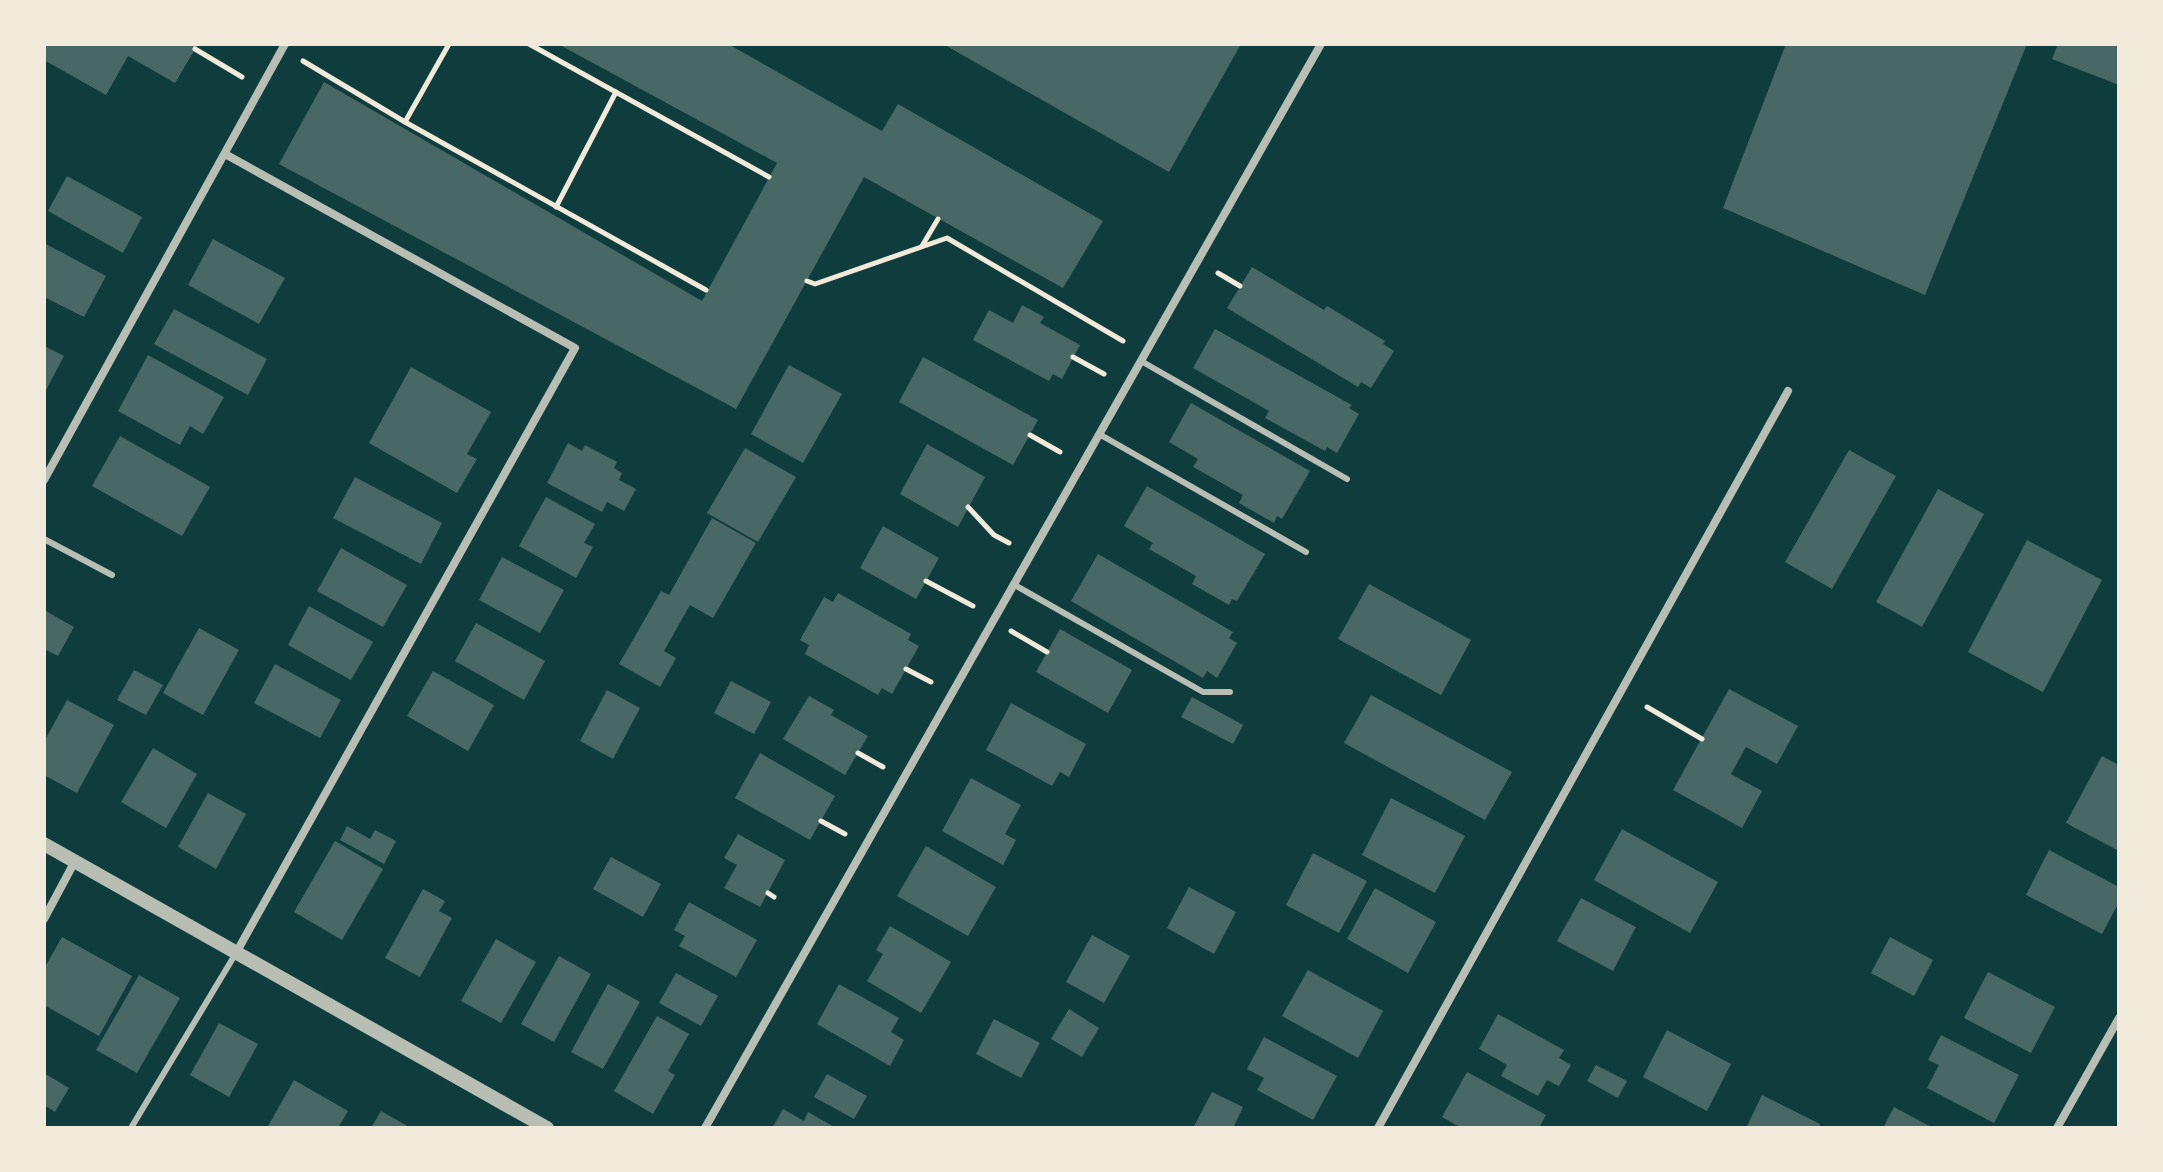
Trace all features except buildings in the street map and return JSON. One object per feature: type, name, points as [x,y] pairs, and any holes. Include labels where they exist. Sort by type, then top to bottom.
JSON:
[{"type":"street","points":[[44,480],[285,44]]},
{"type":"street","points":[[705,1128],[1321,44]]},
{"type":"street","points":[[225,154],[575,348],[236,953]]},
{"type":"street","points":[[1378,1128],[1788,391]]},
{"type":"street","points":[[44,844],[547,1128]]},
{"type":"street","points":[[44,919],[75,861]]},
{"type":"street","points":[[2057,1128],[2119,1018]]},
{"type":"lane","points":[[1141,361],[1347,479]]},
{"type":"lane","points":[[1099,434],[1306,552]]},
{"type":"lane","points":[[44,539],[112,575]]},
{"type":"lane","points":[[1013,584],[1203,692],[1230,692]]},
{"type":"lane","points":[[131,1128],[236,953]]},
{"type":"path","points":[[405,122],[449,44]]},
{"type":"path","points":[[529,44],[769,177]]},
{"type":"path","points":[[195,49],[230,70]]},
{"type":"path","points":[[302,61],[706,290]]},
{"type":"path","points":[[556,207],[616,92]]},
{"type":"path","points":[[922,246],[938,219]]},
{"type":"path","points":[[807,281],[815,284],[947,238],[1123,341]]},
{"type":"path","points":[[1214,270],[1240,286]]},
{"type":"path","points":[[1073,357],[1104,374]]},
{"type":"path","points":[[1030,435],[1060,452]]},
{"type":"path","points":[[968,507],[994,535],[1009,543]]},
{"type":"path","points":[[926,581],[973,606]]},
{"type":"path","points":[[1010,630],[1047,652]]},
{"type":"path","points":[[906,669],[931,682]]},
{"type":"path","points":[[1647,707],[1702,739]]},
{"type":"path","points":[[858,753],[883,767]]},
{"type":"path","points":[[821,821],[845,834]]},
{"type":"path","points":[[768,893],[774,897]]}]
